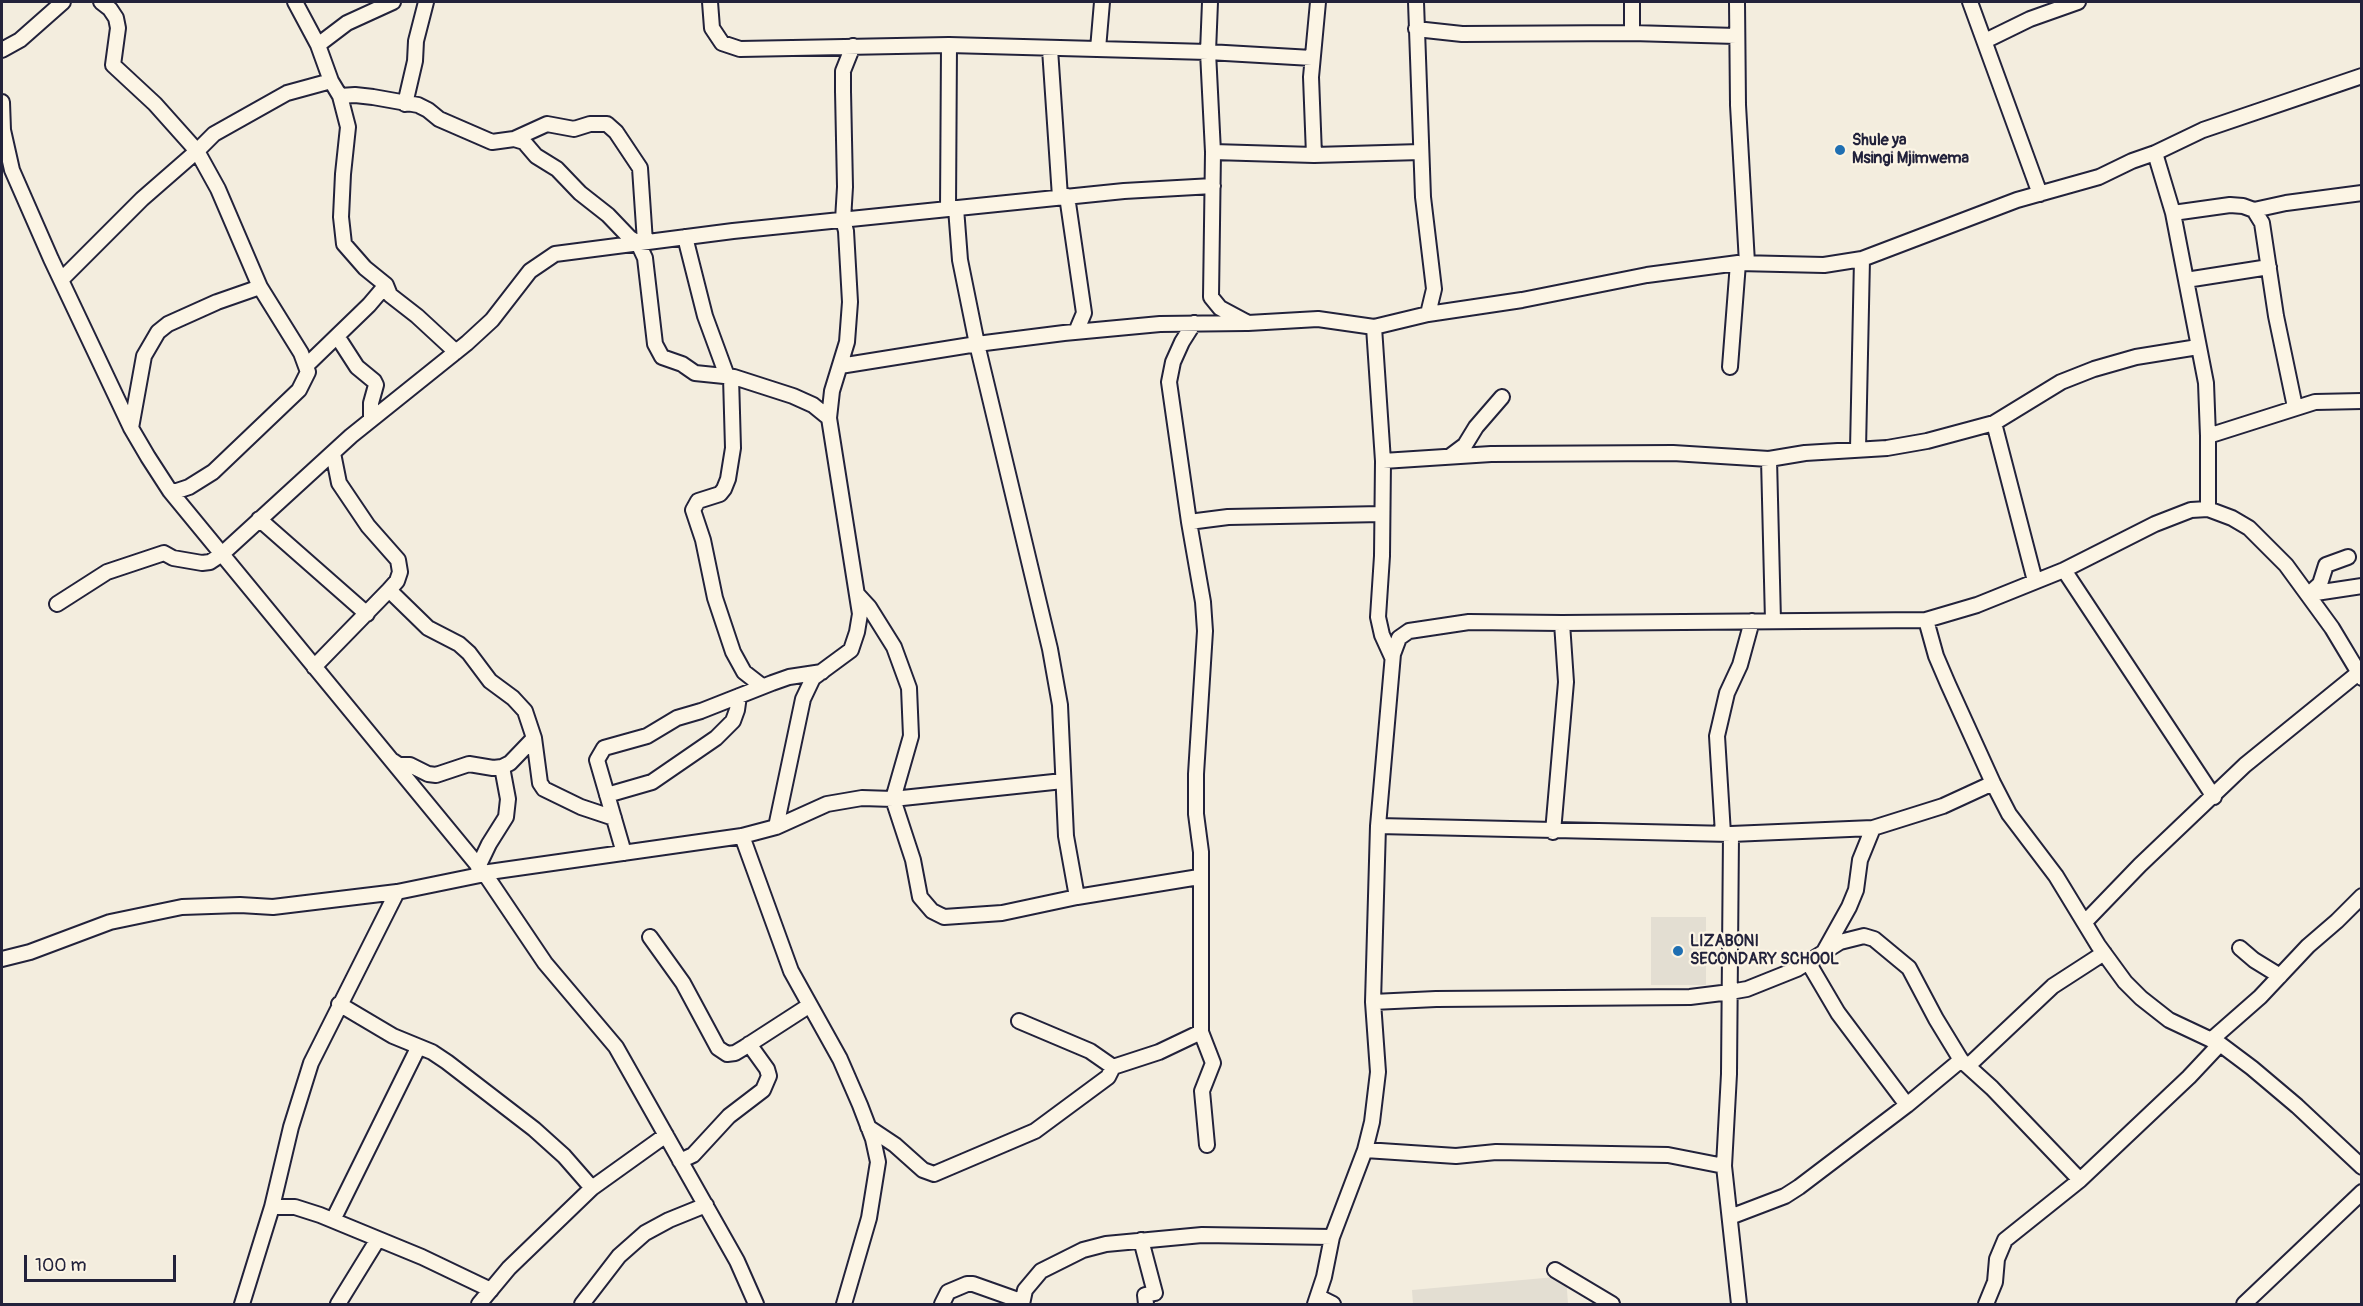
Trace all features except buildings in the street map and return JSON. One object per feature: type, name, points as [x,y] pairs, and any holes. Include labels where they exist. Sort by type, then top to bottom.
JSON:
[{"type":"street","points":[[2,50],[20,40],[63,2]]},
{"type":"street","points":[[101,2],[116,18],[118,28],[113,65],[155,104],[197,152],[218,189],[260,287],[307,364],[308,372],[299,390],[222,464],[189,487],[170,491]]},
{"type":"street","points":[[295,2],[318,45],[331,81],[340,96],[348,127],[343,174],[342,237],[349,252],[386,285],[390,295],[456,352]]},
{"type":"street","points":[[318,45],[347,23],[393,2]]},
{"type":"street","points":[[405,104],[415,61],[415,46],[426,2]]},
{"type":"street","points":[[710,2],[712,28],[722,43],[732,48],[948,45],[1208,52],[1312,58]]},
{"type":"street","points":[[1098,50],[1102,2]]},
{"type":"street","points":[[1210,2],[1208,52],[1213,152],[1211,297],[1220,308],[1248,323]]},
{"type":"street","points":[[1314,155],[1312,58],[1318,2]]},
{"type":"street","points":[[1416,2],[1423,197],[1434,290],[1428,314]]},
{"type":"street","points":[[1632,2],[1632,33]]},
{"type":"street","points":[[1730,367],[1742,263],[1737,2]]},
{"type":"street","points":[[1970,2],[2040,194]]},
{"type":"street","points":[[1984,40],[2030,19],[2078,2]]},
{"type":"street","points":[[1416,29],[1462,34],[1632,33],[1736,36]]},
{"type":"street","points":[[948,45],[952,209],[977,344],[1050,649],[1060,705],[1066,836],[1077,897]]},
{"type":"street","points":[[776,826],[803,699],[809,684],[851,650],[860,614],[829,418],[832,391],[847,342],[850,302],[846,231],[843,220],[843,71],[853,46]]},
{"type":"street","points":[[1050,49],[1063,197],[1084,313],[1076,332]]},
{"type":"street","points":[[840,366],[977,344],[1160,324],[1318,319],[1374,327],[1428,314],[1522,300],[1647,275],[1742,263],[1824,265],[1863,259],[1999,207],[2098,177],[2203,130],[2361,76]]},
{"type":"street","points":[[61,280],[142,199],[197,152],[214,134],[264,104],[304,87],[331,81]]},
{"type":"street","points":[[340,96],[373,97],[424,107],[439,119],[492,142],[514,139],[547,124],[574,129],[600,123],[611,126],[640,168],[641,242],[648,274],[659,354],[695,373],[729,377],[793,396],[813,405],[829,418]]},
{"type":"street","points":[[2,102],[3,130],[12,170],[131,428],[170,491],[482,871],[544,963],[616,1047],[706,1205],[756,1305]]},
{"type":"street","points":[[514,139],[524,142],[536,156],[557,169],[580,193],[608,214],[630,238],[641,242]]},
{"type":"street","points":[[1213,152],[1314,155],[1421,152]]},
{"type":"street","points":[[2155,153],[2173,213],[2206,383],[2208,508]]},
{"type":"street","points":[[57,604],[107,572],[164,553],[173,558],[202,563],[210,562],[222,554],[371,418],[456,352],[492,320],[530,271],[555,254],[685,237],[1063,197],[1213,186]]},
{"type":"street","points":[[2173,213],[2230,204],[2254,210],[2296,201],[2361,193]]},
{"type":"street","points":[[2254,210],[2262,223],[2276,316],[2295,407]]},
{"type":"street","points":[[685,237],[705,316],[729,377],[733,448],[724,489],[720,494],[698,501],[693,510],[704,540],[714,598],[733,652],[744,672],[762,686]]},
{"type":"street","points":[[1858,449],[1863,259]]},
{"type":"street","points":[[2186,280],[2269,267]]},
{"type":"street","points":[[307,364],[386,285]]},
{"type":"street","points":[[131,428],[144,356],[158,332],[168,324],[217,302],[260,287]]},
{"type":"street","points":[[1194,323],[1173,362],[1169,382],[1203,602],[1205,631],[1196,774],[1196,814],[1201,852],[1199,877],[1201,1032],[1213,1063],[1202,1090],[1208,1144]]},
{"type":"street","points":[[1374,327],[1383,461],[1378,616],[1382,635],[1392,657]]},
{"type":"street","points":[[337,336],[357,367],[374,381],[376,391],[371,403],[371,418]]},
{"type":"street","points":[[1383,461],[1491,454],[1673,453],[1769,459],[1887,448],[1927,441],[1994,423],[2061,382],[2094,369],[2136,357],[2198,347]]},
{"type":"street","points":[[1449,457],[1465,445],[1476,427],[1502,397]]},
{"type":"street","points":[[2208,436],[2315,402],[2361,401]]},
{"type":"street","points":[[1994,423],[2035,581]]},
{"type":"street","points":[[314,667],[368,614],[397,580],[400,572],[398,560],[368,526],[339,483],[333,453]]},
{"type":"street","points":[[1769,459],[1773,621]]},
{"type":"street","points":[[1334,1305],[1317,1301],[1332,1237],[1365,1150],[1372,1122],[1378,1072],[1373,1002],[1378,826],[1392,657],[1399,638],[1409,631],[1469,622],[1926,620],[1966,609],[2064,570],[2155,524],[2191,510],[2208,508],[2232,518],[2249,528],[2286,566],[2309,594],[2360,674],[2253,758],[2140,864],[2085,922]]},
{"type":"street","points":[[1189,522],[1228,517],[1382,514]]},
{"type":"street","points":[[259,519],[368,614]]},
{"type":"street","points":[[2309,594],[2320,584],[2326,564],[2348,557]]},
{"type":"street","points":[[2064,570],[2214,797]]},
{"type":"street","points":[[2309,594],[2361,586]]},
{"type":"street","points":[[389,590],[428,628],[459,644],[469,653],[490,681],[513,698],[525,711],[534,738],[540,783],[544,789],[581,807],[614,818]]},
{"type":"street","points":[[858,596],[873,612],[894,647],[909,688],[911,736],[894,799],[913,860],[920,897],[932,911],[944,917],[1002,914],[1077,897],[1199,877]]},
{"type":"street","points":[[1926,620],[1944,675],[2009,814],[2056,876],[2103,953],[2125,982],[2169,1020],[2216,1042],[2297,1106],[2361,1167]]},
{"type":"street","points":[[1739,1305],[1724,1166],[1729,1083],[1730,992],[1727,834],[1717,736],[1727,693],[1740,664],[1752,621]]},
{"type":"street","points":[[1553,832],[1566,682],[1562,623]]},
{"type":"street","points":[[624,853],[597,760],[604,748],[647,736],[670,721],[762,686],[789,677],[822,672]]},
{"type":"street","points":[[607,795],[652,782],[716,738],[733,721],[739,696]]},
{"type":"street","points":[[391,760],[399,765],[410,765],[428,774],[436,775],[470,764],[493,768],[502,767],[510,763],[534,738]]},
{"type":"street","points":[[482,871],[489,844],[506,817],[508,799],[502,767]]},
{"type":"street","points":[[2,959],[30,952],[110,922],[182,907],[240,905],[273,907],[397,892],[482,871],[742,836],[776,826],[827,804],[862,798],[894,799],[1063,781]]},
{"type":"street","points":[[1378,826],[1553,832],[1727,834],[1873,828],[1942,806],[1993,783]]},
{"type":"street","points":[[1826,950],[1853,898],[1860,860],[1873,828]]},
{"type":"street","points":[[742,836],[791,971],[840,1059],[868,1127],[878,1162],[869,1218],[844,1305]]},
{"type":"street","points":[[242,1305],[272,1207],[311,1062],[397,892]]},
{"type":"street","points":[[1986,1305],[1995,1282],[1997,1259],[2006,1240],[2080,1180],[2189,1077],[2216,1042],[2308,946],[2361,896]]},
{"type":"street","points":[[1373,1002],[1436,999],[1690,998],[1760,985],[1797,969],[1826,950],[1847,940],[1864,936],[1880,943],[1913,973],[1936,1019],[1964,1063],[2080,1180]]},
{"type":"street","points":[[650,937],[683,984],[718,1048],[727,1054],[735,1053],[810,1005]]},
{"type":"street","points":[[2240,948],[2254,960],[2280,976]]},
{"type":"street","points":[[1730,1217],[1792,1191],[1964,1063],[2053,986],[2103,953]]},
{"type":"street","points":[[1808,962],[1838,1013],[1907,1105]]},
{"type":"street","points":[[339,1004],[393,1036],[432,1052],[492,1095],[564,1156],[592,1188]]},
{"type":"street","points":[[1019,1021],[1089,1051],[1113,1067]]},
{"type":"street","points":[[868,1127],[895,1144],[923,1170],[934,1174],[1035,1131],[1108,1077],[1113,1067],[1159,1052],[1201,1032]]},
{"type":"street","points":[[680,1161],[693,1155],[729,1116],[763,1090],[769,1076],[767,1069],[749,1044]]},
{"type":"street","points":[[333,1220],[418,1048]]},
{"type":"street","points":[[479,1305],[509,1268],[592,1188],[666,1136]]},
{"type":"street","points":[[1365,1150],[1456,1156],[1496,1152],[1668,1155],[1724,1166]]},
{"type":"street","points":[[2244,1305],[2361,1192]]},
{"type":"street","points":[[582,1305],[619,1256],[645,1233],[669,1220],[706,1205]]},
{"type":"street","points":[[272,1207],[295,1207],[333,1220],[433,1262],[491,1290]]},
{"type":"street","points":[[942,1305],[948,1292],[967,1284],[973,1284],[1022,1303],[1025,1290],[1041,1271],[1083,1250],[1106,1244],[1202,1235],[1332,1237]]},
{"type":"street","points":[[338,1305],[378,1239]]},
{"type":"street","points":[[1142,1240],[1155,1293],[1145,1295],[1146,1305]]},
{"type":"street","points":[[1555,1270],[1612,1305]]},
{"type":"shaded area","name":"LIZABONI SECONDARY SCHOOL","points":[[1651,917],[1706,917],[1706,985],[1651,985]]},
{"type":"shaded area","points":[[1566,1276],[1568,1304],[1413,1304],[1412,1290]]},
{"type":"place","name":"Shule ya Msingi Mjimwema","points":[[1840,150]]},
{"type":"place","name":"LIZABONI SECONDARY SCHOOL","points":[[1678,951]]}]
